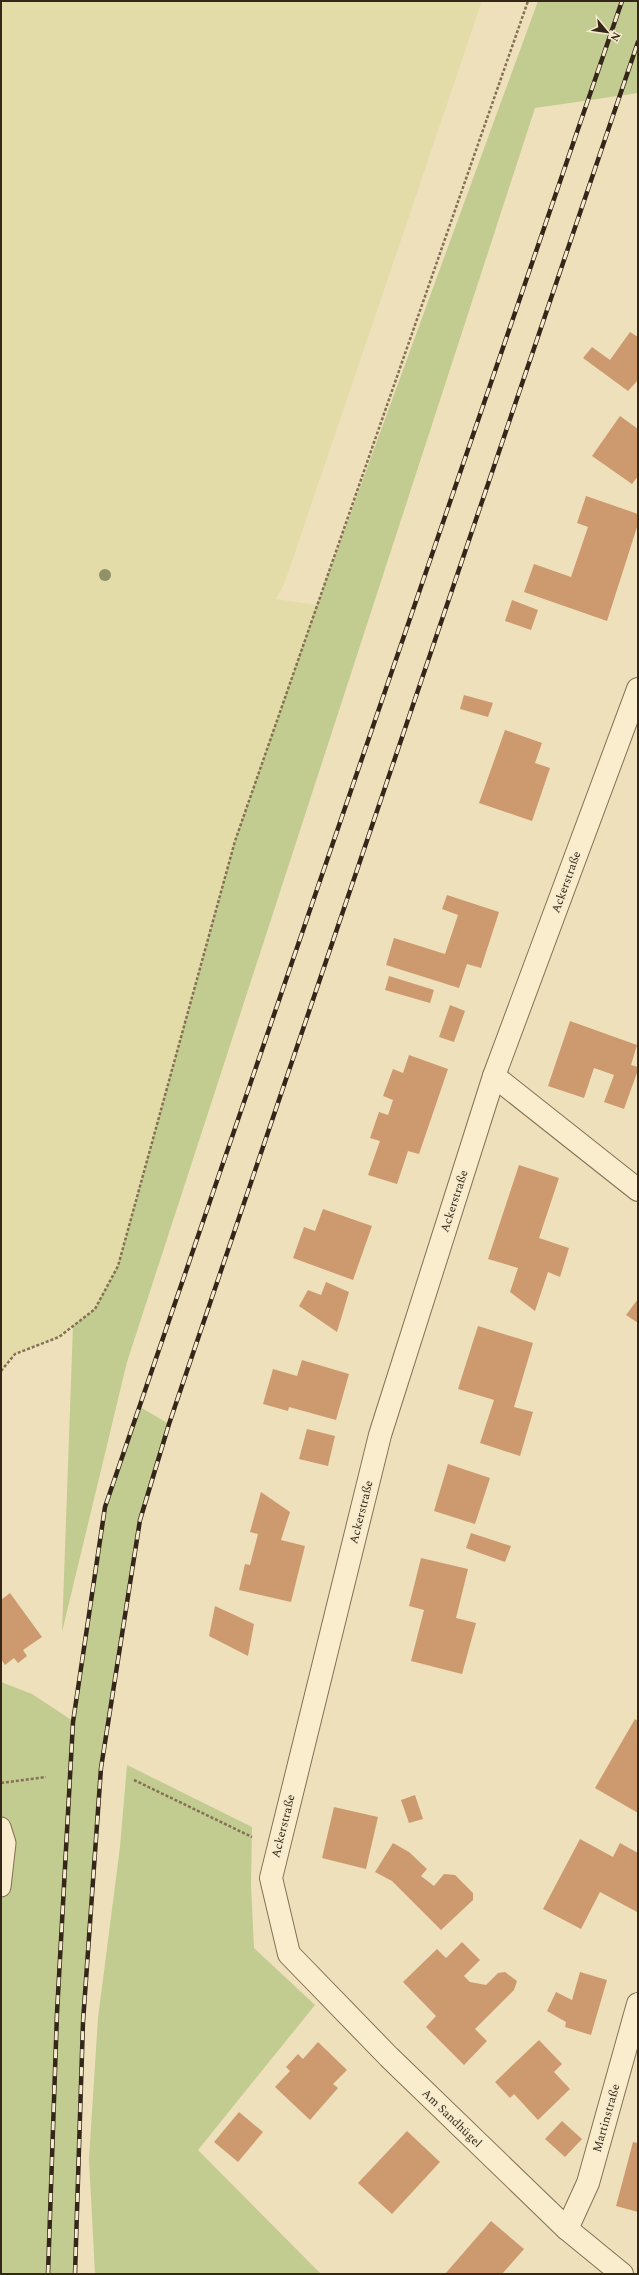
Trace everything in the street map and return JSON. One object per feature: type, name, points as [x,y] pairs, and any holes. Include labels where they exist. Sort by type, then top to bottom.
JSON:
[{"type":"street","name":"Ackerstraße","points":[[289,1954],[271,1878],[380,1435],[494,1076],[638,689]]},
{"type":"street","points":[[494,1076],[638,1190]]},
{"type":"street","name":"Am Sandhügel","points":[[289,1954],[389,2057],[567,2229],[622,2274]]},
{"type":"street","name":"Martinstraße","points":[[567,2229],[588,2183],[638,2004]]},
{"type":"lane","points":[[1,1827],[6,1842],[1,1887]]},
{"type":"path","points":[[1,1371],[15,1354],[59,1338],[95,1309],[118,1266],[235,841],[528,1]]},
{"type":"path","points":[[1,1783],[46,1777]]},
{"type":"path","points":[[134,1780],[278,1849]]},
{"type":"shaded area","points":[[1,1],[482,1],[285,582],[276,599],[317,605],[235,841],[118,1266],[95,1309],[59,1337],[15,1354],[1,1371]]},
{"type":"green space","points":[[538,1],[638,1],[638,93],[535,108],[127,1362],[62,1632],[73,1326],[95,1309],[118,1266],[235,841],[317,605]]},
{"type":"green space","points":[[140,1407],[169,1424],[140,1520],[101,1768],[83,2022],[75,2274],[1,2274],[1,1682],[32,1694],[73,1721],[105,1507]]},
{"type":"green space","points":[[127,1765],[252,1827],[251,1885],[254,1948],[315,2005],[198,2150],[321,2274],[95,2274],[89,2159],[98,2018],[120,1847]]},
{"type":"building","points":[[630,332],[638,337],[638,380],[628,391],[583,358],[592,347],[610,360]]},
{"type":"building","points":[[620,416],[638,429],[638,476],[632,484],[592,456]]},
{"type":"building","points":[[586,496],[638,514],[638,524],[607,621],[524,592],[534,564],[571,577],[588,527],[577,523]]},
{"type":"building","points":[[512,600],[538,610],[531,630],[505,621]]},
{"type":"building","points":[[464,695],[493,703],[488,717],[460,709]]},
{"type":"building","points":[[505,730],[542,743],[535,763],[550,768],[532,821],[479,803]]},
{"type":"building","points":[[447,895],[499,912],[481,968],[467,964],[459,988],[386,965],[394,938],[445,954],[458,915],[442,909]]},
{"type":"building","points":[[389,976],[434,990],[430,1003],[385,990]]},
{"type":"building","points":[[450,1005],[465,1011],[454,1042],[439,1037]]},
{"type":"building","points":[[570,1021],[637,1045],[631,1065],[638,1067],[638,1070],[624,1109],[604,1102],[614,1075],[594,1068],[584,1098],[548,1086]]},
{"type":"building","points":[[409,1055],[448,1069],[419,1154],[408,1151],[397,1184],[368,1175],[380,1141],[370,1138],[379,1112],[388,1115],[393,1100],[383,1096],[393,1069],[403,1073]]},
{"type":"building","points":[[519,1165],[559,1178],[539,1238],[569,1248],[560,1277],[548,1272],[535,1311],[510,1292],[518,1268],[488,1259]]},
{"type":"building","points":[[323,1209],[372,1226],[353,1280],[293,1258],[304,1227],[315,1231]]},
{"type":"building","points":[[326,1282],[349,1292],[337,1332],[299,1306],[308,1290],[321,1295]]},
{"type":"building","points":[[638,1299],[638,1323],[626,1315]]},
{"type":"building","points":[[478,1326],[533,1343],[514,1407],[533,1412],[520,1456],[480,1443],[494,1400],[458,1389]]},
{"type":"building","points":[[302,1360],[349,1374],[336,1420],[289,1407],[288,1411],[263,1404],[273,1369],[297,1376]]},
{"type":"building","points":[[307,1429],[335,1436],[328,1466],[299,1459]]},
{"type":"building","points":[[448,1464],[490,1478],[475,1524],[434,1511]]},
{"type":"building","points":[[261,1492],[290,1512],[281,1540],[305,1546],[291,1602],[239,1590],[245,1564],[250,1565],[258,1534],[250,1532]]},
{"type":"building","points":[[471,1533],[511,1546],[505,1562],[466,1548]]},
{"type":"building","points":[[421,1558],[468,1569],[456,1618],[476,1623],[462,1674],[411,1661],[424,1610],[409,1606]]},
{"type":"building","points":[[10,1593],[42,1637],[23,1650],[27,1656],[18,1663],[14,1658],[5,1665],[1,1659],[1,1600]]},
{"type":"building","points":[[215,1606],[254,1624],[248,1656],[209,1636]]},
{"type":"building","points":[[635,1719],[638,1721],[638,1813],[595,1788]]},
{"type":"building","points":[[415,1795],[423,1819],[409,1823],[401,1800]]},
{"type":"building","points":[[334,1807],[378,1817],[366,1869],[322,1858]]},
{"type":"building","points":[[580,1839],[613,1857],[620,1843],[638,1853],[637,1912],[600,1892],[581,1929],[543,1909]]},
{"type":"building","points":[[393,1843],[409,1852],[427,1869],[421,1876],[434,1886],[444,1874],[455,1875],[473,1893],[473,1900],[441,1930],[392,1881],[375,1872]]},
{"type":"building","points":[[462,1942],[480,1960],[464,1976],[470,1982],[486,1985],[498,1973],[505,1972],[517,1981],[514,1990],[475,2029],[487,2041],[464,2065],[426,2027],[436,2016],[403,1982],[437,1949],[446,1958]]},
{"type":"building","points":[[580,1972],[607,1980],[591,2035],[565,2027],[566,2022],[547,2011],[556,1992],[572,2000]]},
{"type":"building","points":[[539,2040],[562,2064],[554,2072],[570,2089],[538,2120],[514,2094],[510,2098],[495,2082]]},
{"type":"building","points":[[318,2042],[347,2070],[333,2084],[338,2088],[310,2120],[275,2087],[290,2071],[286,2067],[298,2054],[303,2059]]},
{"type":"building","points":[[239,2112],[263,2132],[238,2162],[214,2142]]},
{"type":"building","points":[[562,2121],[582,2139],[565,2157],[545,2139]]},
{"type":"building","points":[[407,2131],[440,2162],[392,2214],[358,2183]]},
{"type":"building","points":[[633,2142],[638,2143],[638,2212],[616,2206]]},
{"type":"building","points":[[491,2221],[524,2249],[502,2274],[445,2274]]},
{"type":"railway","points":[[48,2274],[57,2013],[73,1722],[105,1507],[622,1]]},
{"type":"railway","points":[[75,2274],[83,2022],[101,1768],[140,1520],[169,1424],[638,42]]}]
